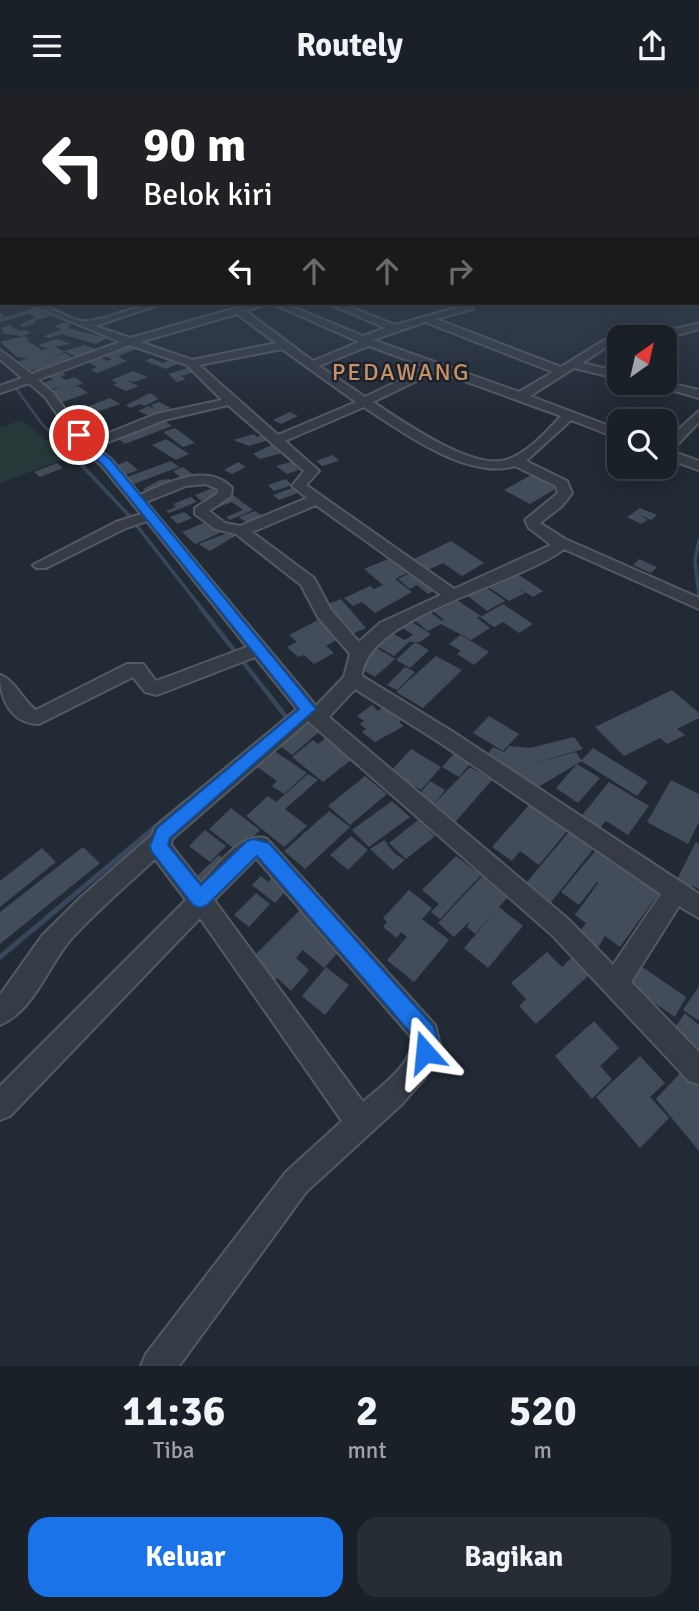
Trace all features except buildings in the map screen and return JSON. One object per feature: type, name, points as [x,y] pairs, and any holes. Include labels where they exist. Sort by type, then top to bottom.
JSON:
[{"type":"street","points":[[37,305],[85,326],[191,363],[312,471],[301,480],[299,486],[451,595]]},
{"type":"street","points":[[85,326],[153,305]]},
{"type":"street","points":[[0,390],[132,341],[258,305]]},
{"type":"street","points":[[280,305],[434,368],[523,395],[607,430]]},
{"type":"street","points":[[337,305],[394,328]]},
{"type":"street","points":[[309,365],[332,359],[394,328],[469,307]]},
{"type":"street","points":[[239,311],[363,403],[440,446],[489,467]]},
{"type":"street","points":[[425,318],[570,369],[607,374]]},
{"type":"street","points":[[523,395],[570,369],[618,336],[681,331],[699,326]]},
{"type":"street","points":[[191,363],[284,345]]},
{"type":"street","points":[[0,353],[59,406],[87,446],[107,463],[138,514],[253,651],[313,713],[560,927],[699,1071]]},
{"type":"street","points":[[278,439],[363,403],[434,368]]},
{"type":"street","points":[[677,389],[699,394]]},
{"type":"street","points":[[87,446],[159,417],[232,401]]},
{"type":"street","points":[[475,477],[489,467],[516,461],[570,414]]},
{"type":"street","points":[[677,438],[699,415]]},
{"type":"street","points":[[677,456],[699,466]]},
{"type":"street","points":[[516,461],[562,484],[565,493],[557,503],[532,520],[534,526],[560,542],[699,604]]},
{"type":"street","points":[[41,565],[198,479],[213,480],[225,488],[224,496],[200,511],[220,526],[241,531],[308,582],[324,613],[359,653]]},
{"type":"street","points":[[241,531],[317,499]]},
{"type":"street","points":[[0,1012],[19,997],[30,983],[52,943],[158,842],[163,834],[353,679],[353,661],[386,627],[451,595],[501,577],[557,548],[560,542]]},
{"type":"street","points":[[0,682],[18,707],[32,717],[48,712],[133,669],[157,688],[253,651]]},
{"type":"street","points":[[353,679],[446,737],[699,907]]},
{"type":"street","points":[[158,842],[360,1123]]},
{"type":"street","points":[[0,1106],[253,847],[259,846],[426,1034],[428,1042],[416,1068],[296,1182],[158,1366]]},
{"type":"street","points":[[615,984],[675,892]]},
{"type":"shaded area","points":[[22,420],[67,458],[0,483],[0,427]]},
{"type":"waterway","points":[[15,387],[42,424],[72,455]]},
{"type":"waterway","points":[[70,453],[126,512],[202,609]]},
{"type":"waterway","points":[[699,540],[695,560],[699,596]]},
{"type":"waterway","points":[[201,608],[287,718],[283,721]]},
{"type":"waterway","points":[[182,805],[260,740]]},
{"type":"waterway","points":[[0,957],[184,803]]},
{"type":"district","name":"PEDAWANG","points":[[401,372]]},
{"type":"route","points":[[79,435],[87,446],[107,463],[159,525],[308,709],[163,834],[158,842],[159,846],[200,899],[253,847],[262,848],[426,1034],[428,1042],[425,1052]]}]
